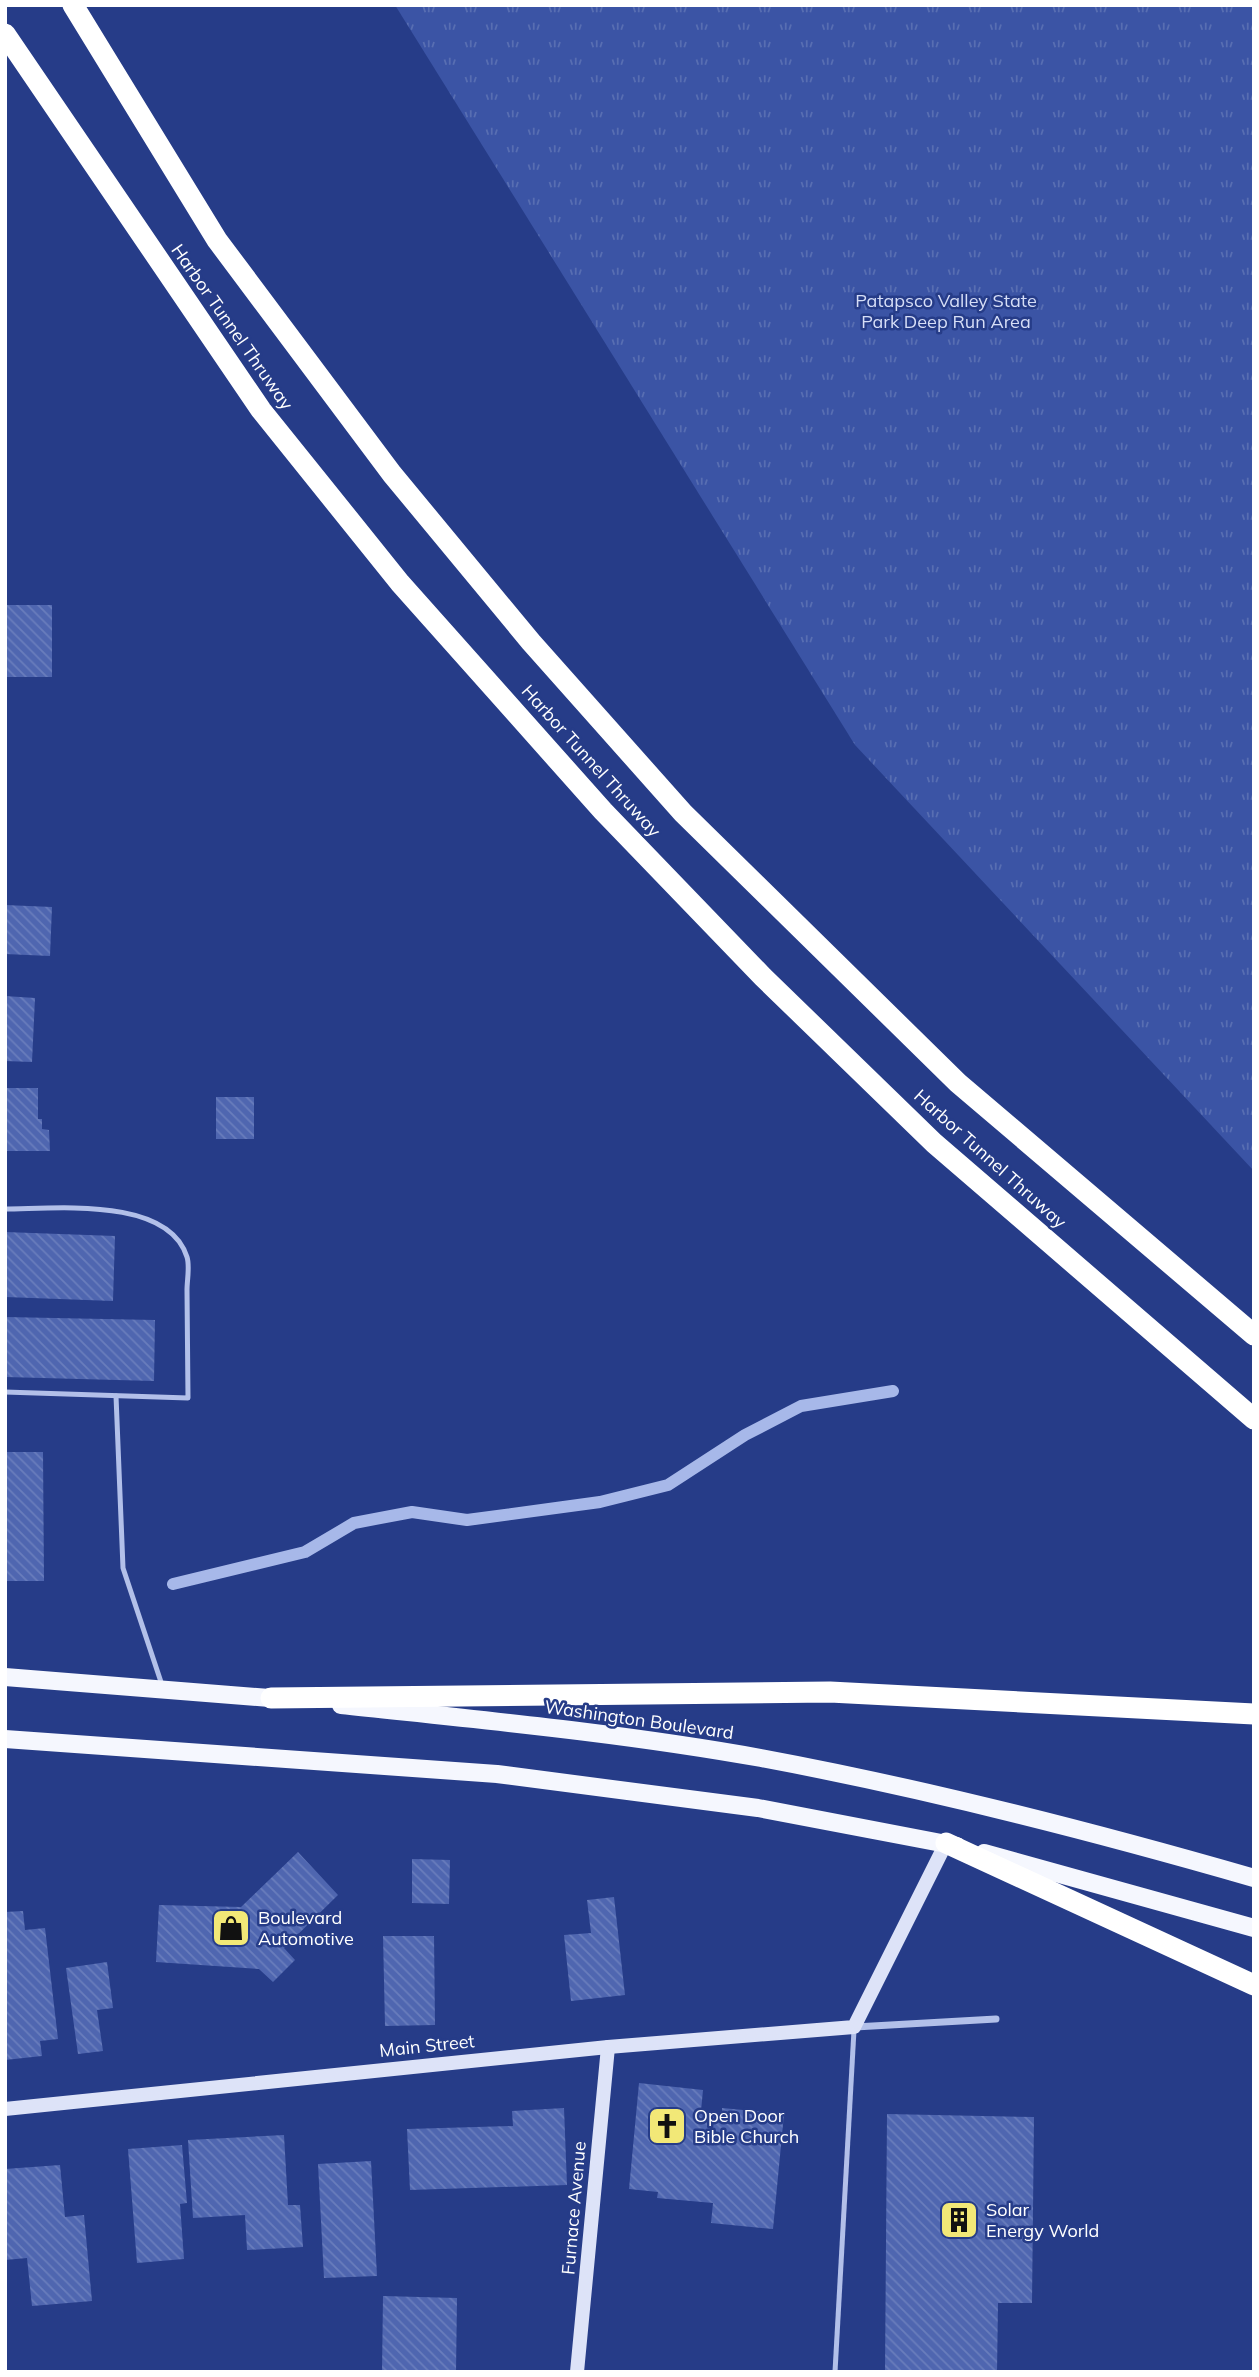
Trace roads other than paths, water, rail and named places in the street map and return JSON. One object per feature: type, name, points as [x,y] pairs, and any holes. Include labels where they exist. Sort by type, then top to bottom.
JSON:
[{"type":"highway","name":"Harbor Tunnel Thruway","points":[[73,5],[217,240],[392,474],[531,642],[683,813],[958,1083],[1254,1335]]},
{"type":"highway","name":"Harbor Tunnel Thruway","points":[[5,34],[261,410],[400,583],[603,811],[763,976],[934,1143],[1254,1419]]},
{"type":"highway","points":[[271,1698],[830,1692],[1254,1714]]},
{"type":"highway","points":[[946,1843],[1254,1985]]},
{"type":"main road","name":"Washington Boulevard","points":[[5,1677],[271,1698],[599,1733],[771,1760],[994,1806],[1254,1878]]},
{"type":"main road","points":[[5,1739],[496,1774],[758,1808],[946,1843],[1254,1928]]},
{"type":"street","points":[[854,2027],[946,1843]]},
{"type":"street","name":"Main Street","points":[[5,2109],[608,2047],[854,2027],[996,2020]]},
{"type":"street","name":"Furnace Avenue","points":[[577,2372],[608,2047]]},
{"type":"lane","points":[[5,1209],[99,1210],[136,1214],[156,1221],[168,1230],[187,1257],[188,1398],[5,1392]]},
{"type":"lane","points":[[116,1396],[123,1568],[163,1688]]},
{"type":"lane","points":[[835,2372],[854,2027]]},
{"type":"waterway","points":[[173,1584],[305,1552],[354,1523],[412,1512],[467,1520],[600,1502],[668,1485],[745,1435],[801,1406],[893,1391]]},
{"type":"place","name":"Boulevard Automotive","points":[[231,1928]]},
{"type":"place","name":"Open Door Bible Church","points":[[667,2126]]},
{"type":"place","name":"Solar Energy World","points":[[959,2220]]},
{"type":"park label","name":"Patapsco Valley State Park Deep Run Area","points":[[946,311]]}]
